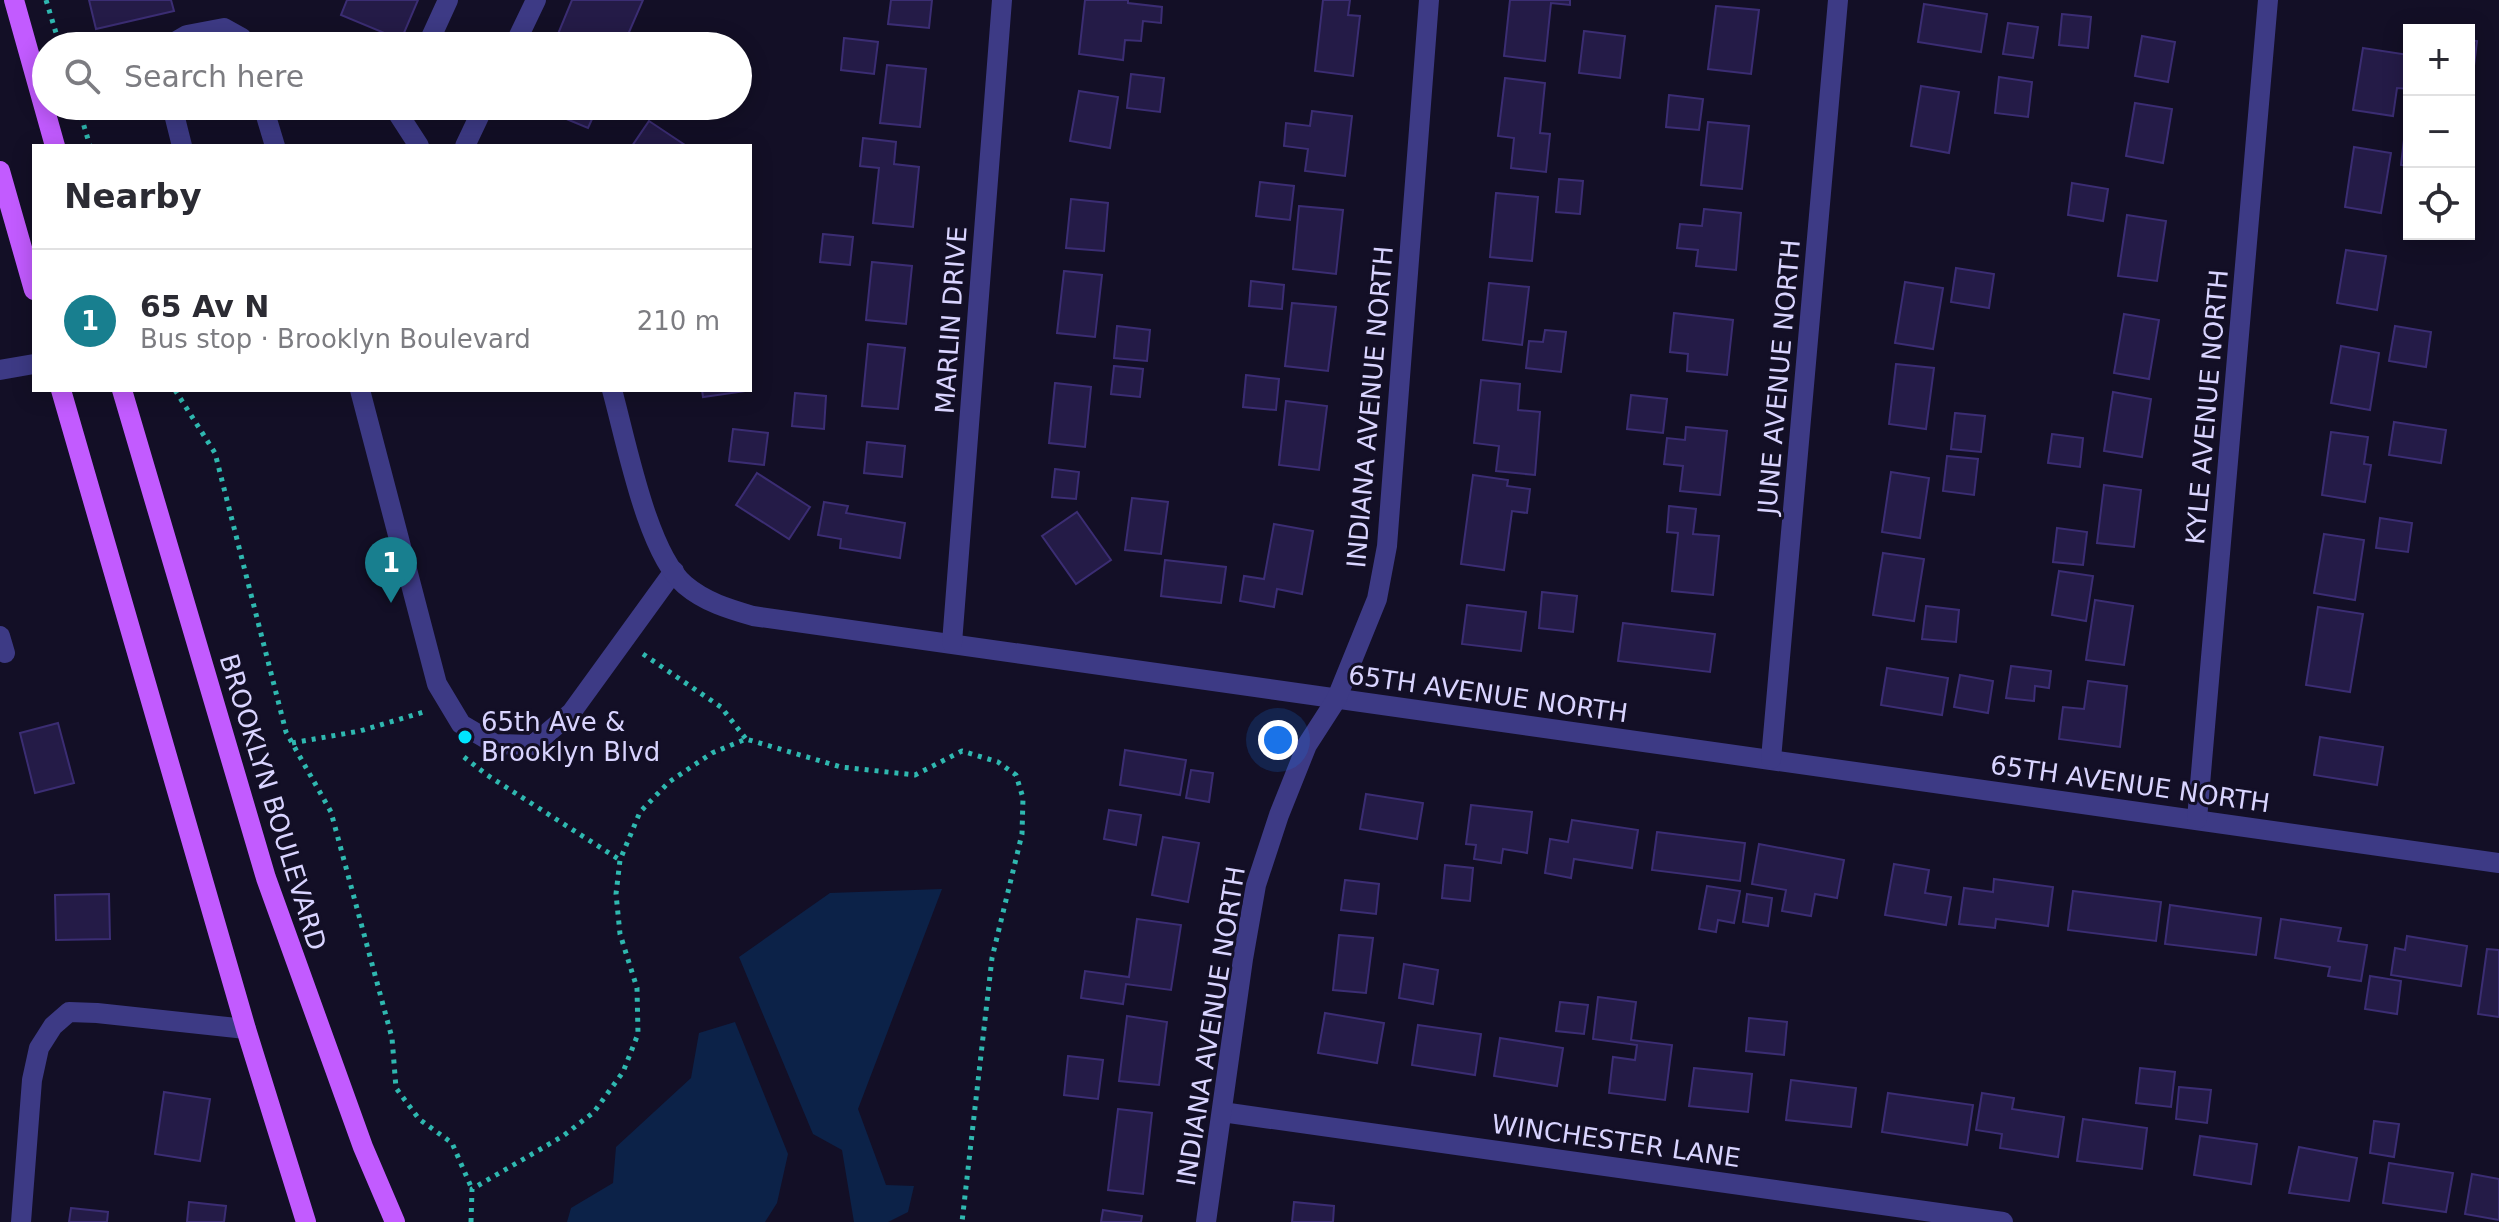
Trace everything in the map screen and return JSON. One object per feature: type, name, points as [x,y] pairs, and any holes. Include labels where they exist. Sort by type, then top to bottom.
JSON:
[{"type":"main road","points":[[14,0],[32,64]]},
{"type":"main road","points":[[48,120],[54,144]]},
{"type":"main road","points":[[0,171],[32,283]]},
{"type":"main road","points":[[62,392],[246,1029],[306,1222]]},
{"type":"main road","name":"BROOKLYN BOULEVARD","points":[[123,392],[266,878],[363,1147],[395,1222]]},
{"type":"street","points":[[433,32],[448,0]]},
{"type":"street","points":[[521,32],[536,0]]},
{"type":"street","name":"MARLIN DRIVE","points":[[952,643],[1002,0]]},
{"type":"street","name":"INDIANA AVENUE NORTH","points":[[1206,1222],[1256,885],[1307,745],[1336,700],[1377,599],[1387,546],[1429,0]]},
{"type":"street","name":"JUNE AVENUE NORTH","points":[[1771,759],[1838,0]]},
{"type":"street","name":"KYLE AVENUE NORTH","points":[[2197,819],[2268,0]]},
{"type":"street","points":[[203,32],[224,28],[231,32]]},
{"type":"street","points":[[176,120],[182,144]]},
{"type":"street","points":[[267,120],[274,144]]},
{"type":"street","points":[[402,120],[418,144]]},
{"type":"street","points":[[466,144],[477,120]]},
{"type":"street","points":[[0,370],[32,364]]},
{"type":"street","points":[[361,392],[437,684],[461,724],[495,744],[533,745],[571,713],[674,571]]},
{"type":"street","name":"65TH AVENUE NORTH","points":[[613,392],[660,554],[684,584],[718,605],[753,616],[2499,863]]},
{"type":"street","points":[[21,1222],[32,1080],[39,1048],[53,1026],[69,1012],[246,1029]]},
{"type":"street","name":"WINCHESTER LANE","points":[[1222,1112],[2003,1222]]},
{"type":"path","points":[[46,0],[56,32]]},
{"type":"path","points":[[82,120],[89,144]]},
{"type":"path","points":[[176,392],[215,453],[286,732],[331,812],[392,1038],[396,1088],[419,1119],[452,1143],[472,1189],[471,1222]]},
{"type":"path","points":[[624,641],[721,707],[746,739],[841,767],[915,775],[962,751],[998,762],[1016,775],[1023,798],[1022,834],[992,958],[962,1222]]},
{"type":"path","points":[[292,743],[360,731],[429,710]]},
{"type":"path","points":[[472,1189],[563,1136],[594,1112],[623,1072],[638,1034],[637,988],[620,934],[616,894],[620,860],[640,812],[669,782],[712,753],[746,739]]},
{"type":"path","points":[[487,775],[620,860]]},
{"type":"water","points":[[942,889],[858,1109],[886,1185],[914,1186],[908,1212],[888,1222],[854,1222],[842,1150],[813,1134],[739,957],[830,893]]},
{"type":"water","points":[[735,1022],[788,1154],[777,1203],[765,1222],[567,1222],[571,1208],[613,1183],[616,1147],[691,1078],[699,1033]]},
{"type":"building","points":[[89,0],[171,0],[174,11],[96,29]]},
{"type":"building","points":[[347,0],[418,0],[404,32],[382,32],[341,15]]},
{"type":"building","points":[[572,0],[643,0],[629,32],[559,32]]},
{"type":"building","points":[[891,0],[932,0],[929,28],[888,24]]},
{"type":"building","points":[[1085,0],[1128,0],[1128,3],[1162,7],[1161,23],[1143,21],[1141,41],[1125,40],[1123,60],[1079,54]]},
{"type":"building","points":[[1323,0],[1350,0],[1348,15],[1360,16],[1353,76],[1315,71]]},
{"type":"building","points":[[1510,0],[1570,0],[1570,5],[1551,3],[1545,61],[1504,56]]},
{"type":"building","points":[[1924,4],[1987,14],[1981,52],[1918,42]]},
{"type":"building","points":[[1716,6],[1759,10],[1751,74],[1708,69]]},
{"type":"building","points":[[2062,14],[2091,17],[2088,48],[2059,45]]},
{"type":"building","points":[[2008,23],[2038,27],[2033,58],[2003,54]]},
{"type":"building","points":[[1584,31],[1625,36],[1620,78],[1579,73]]},
{"type":"building","points":[[2142,36],[2175,42],[2168,82],[2135,76]]},
{"type":"building","points":[[844,38],[878,42],[874,74],[841,70]]},
{"type":"building","points":[[2363,48],[2403,54],[2403,88],[2397,88],[2393,116],[2353,110]]},
{"type":"building","points":[[887,65],[926,69],[920,127],[880,123]]},
{"type":"building","points":[[1131,74],[1164,78],[1160,112],[1127,108]]},
{"type":"building","points":[[1999,77],[2032,82],[2028,117],[1995,113]]},
{"type":"building","points":[[1505,78],[1545,83],[1540,133],[1550,134],[1546,172],[1511,168],[1514,138],[1498,136]]},
{"type":"building","points":[[1921,86],[1959,92],[1949,153],[1911,146]]},
{"type":"building","points":[[1079,91],[1118,97],[1110,148],[1070,141]]},
{"type":"building","points":[[1669,95],[1703,99],[1699,130],[1666,127]]},
{"type":"building","points":[[2135,103],[2172,109],[2163,163],[2126,156]]},
{"type":"building","points":[[1312,111],[1352,116],[1345,176],[1305,171],[1308,149],[1284,146],[1286,123],[1310,126]]},
{"type":"building","points":[[569,120],[592,120],[588,128]]},
{"type":"building","points":[[649,121],[684,144],[633,144]]},
{"type":"building","points":[[1708,122],[1749,126],[1742,189],[1701,185]]},
{"type":"building","points":[[863,138],[896,142],[894,164],[919,167],[913,227],[873,223],[879,168],[860,166]]},
{"type":"building","points":[[2354,147],[2391,153],[2381,213],[2345,207]]},
{"type":"building","points":[[1559,179],[1583,181],[1580,214],[1556,212]]},
{"type":"building","points":[[1260,182],[1294,186],[1290,220],[1256,216]]},
{"type":"building","points":[[2072,183],[2108,189],[2103,221],[2068,215]]},
{"type":"building","points":[[1496,193],[1538,197],[1532,261],[1490,257]]},
{"type":"building","points":[[1071,199],[1108,203],[1104,251],[1066,248]]},
{"type":"building","points":[[1299,206],[1343,210],[1336,274],[1293,269]]},
{"type":"building","points":[[1704,209],[1741,213],[1736,270],[1696,266],[1698,250],[1677,248],[1680,224],[1702,226]]},
{"type":"building","points":[[2127,215],[2166,221],[2157,281],[2118,276]]},
{"type":"building","points":[[823,234],[853,237],[850,265],[820,262]]},
{"type":"building","points":[[2346,250],[2386,256],[2377,310],[2337,303]]},
{"type":"building","points":[[872,262],[912,266],[906,324],[866,320]]},
{"type":"building","points":[[1956,268],[1994,274],[1989,308],[1951,302]]},
{"type":"building","points":[[1064,271],[1102,275],[1095,337],[1057,333]]},
{"type":"building","points":[[1251,281],[1284,285],[1282,309],[1249,306]]},
{"type":"building","points":[[1905,282],[1943,288],[1933,349],[1895,343]]},
{"type":"building","points":[[1489,283],[1529,287],[1522,345],[1483,340]]},
{"type":"building","points":[[1292,303],[1336,307],[1328,371],[1285,366]]},
{"type":"building","points":[[1674,313],[1733,320],[1727,375],[1687,371],[1688,354],[1670,352]]},
{"type":"building","points":[[2124,314],[2159,320],[2149,379],[2114,373]]},
{"type":"building","points":[[1117,326],[1150,330],[1147,361],[1114,358]]},
{"type":"building","points":[[2395,326],[2431,332],[2426,367],[2389,361]]},
{"type":"building","points":[[1545,330],[1566,332],[1561,372],[1526,368],[1529,341],[1543,342]]},
{"type":"building","points":[[868,344],[905,348],[898,409],[862,406]]},
{"type":"building","points":[[2341,346],[2379,353],[2370,410],[2331,403]]},
{"type":"building","points":[[1896,364],[1934,368],[1926,429],[1889,424]]},
{"type":"building","points":[[1114,366],[1143,369],[1140,397],[1111,394]]},
{"type":"building","points":[[1246,375],[1279,379],[1276,410],[1243,407]]},
{"type":"building","points":[[1481,380],[1520,384],[1518,410],[1540,412],[1535,475],[1496,471],[1499,446],[1474,443]]},
{"type":"building","points":[[1055,383],[1091,387],[1085,447],[1049,443]]},
{"type":"building","points":[[702,392],[739,392],[703,397]]},
{"type":"building","points":[[2113,392],[2151,399],[2142,457],[2104,451]]},
{"type":"building","points":[[795,393],[826,396],[824,429],[792,426]]},
{"type":"building","points":[[1631,395],[1667,399],[1663,433],[1627,429]]},
{"type":"building","points":[[1286,401],[1327,406],[1319,470],[1279,465]]},
{"type":"building","points":[[1955,413],[1985,416],[1981,452],[1951,449]]},
{"type":"building","points":[[2394,422],[2446,430],[2441,463],[2389,455]]},
{"type":"building","points":[[1686,427],[1727,431],[1720,495],[1680,491],[1683,466],[1664,464],[1667,438],[1685,440]]},
{"type":"building","points":[[733,429],[768,433],[764,465],[729,461]]},
{"type":"building","points":[[2331,432],[2368,437],[2364,464],[2371,465],[2365,502],[2322,495]]},
{"type":"building","points":[[2052,434],[2083,438],[2080,467],[2048,463]]},
{"type":"building","points":[[867,442],[905,446],[902,477],[864,473]]},
{"type":"building","points":[[1947,456],[1978,459],[1974,495],[1943,491]]},
{"type":"building","points":[[1055,469],[1079,472],[1076,499],[1052,497]]},
{"type":"building","points":[[1891,472],[1929,478],[1920,538],[1882,532]]},
{"type":"building","points":[[757,473],[810,507],[789,539],[736,505]]},
{"type":"building","points":[[1473,475],[1508,480],[1507,486],[1530,489],[1527,513],[1512,511],[1504,570],[1461,564]]},
{"type":"building","points":[[2104,485],[2141,490],[2134,547],[2097,543]]},
{"type":"building","points":[[1132,498],[1168,502],[1161,554],[1125,550]]},
{"type":"building","points":[[824,502],[848,506],[846,513],[905,523],[900,558],[840,548],[841,539],[818,535]]},
{"type":"building","points":[[1669,506],[1696,509],[1693,534],[1719,536],[1713,595],[1672,591],[1678,533],[1667,532]]},
{"type":"building","points":[[1077,512],[1111,560],[1076,584],[1042,536]]},
{"type":"building","points":[[2380,518],[2412,523],[2408,552],[2376,548]]},
{"type":"building","points":[[1274,524],[1313,531],[1302,594],[1277,589],[1274,607],[1240,601],[1244,576],[1264,579]]},
{"type":"building","points":[[2057,528],[2087,532],[2083,565],[2053,562]]},
{"type":"building","points":[[2324,534],[2364,540],[2355,600],[2314,593]]},
{"type":"building","points":[[1883,553],[1924,559],[1914,621],[1873,615]]},
{"type":"building","points":[[1165,560],[1226,567],[1221,603],[1161,596]]},
{"type":"building","points":[[2059,571],[2093,576],[2086,621],[2052,615]]},
{"type":"building","points":[[1542,592],[1577,596],[1573,632],[1539,628]]},
{"type":"building","points":[[2095,600],[2133,606],[2124,665],[2086,660]]},
{"type":"building","points":[[1467,605],[1526,612],[1521,651],[1462,644]]},
{"type":"building","points":[[1926,606],[1959,610],[1956,642],[1922,639]]},
{"type":"building","points":[[2318,607],[2363,614],[2350,692],[2306,685]]},
{"type":"building","points":[[1623,623],[1715,634],[1710,672],[1618,661]]},
{"type":"building","points":[[2011,666],[2051,671],[2049,688],[2035,686],[2034,701],[2006,698]]},
{"type":"building","points":[[1887,668],[1948,678],[1942,715],[1881,705]]},
{"type":"building","points":[[1960,675],[1993,681],[1988,713],[1954,707]]},
{"type":"building","points":[[2088,681],[2127,686],[2120,747],[2059,739],[2063,707],[2084,709]]},
{"type":"building","points":[[58,723],[74,783],[35,793],[20,733]]},
{"type":"building","points":[[2320,737],[2383,747],[2377,785],[2314,775]]},
{"type":"building","points":[[1125,750],[1186,760],[1180,795],[1120,785]]},
{"type":"building","points":[[1191,770],[1213,773],[1209,802],[1186,798]]},
{"type":"building","points":[[1366,794],[1423,803],[1417,839],[1360,829]]},
{"type":"building","points":[[1471,805],[1532,812],[1527,853],[1503,849],[1501,863],[1474,859],[1476,845],[1466,844]]},
{"type":"building","points":[[1109,810],[1141,815],[1136,845],[1104,839]]},
{"type":"building","points":[[1572,820],[1638,830],[1632,868],[1574,859],[1571,878],[1545,873],[1550,839],[1568,842]]},
{"type":"building","points":[[1657,832],[1745,843],[1740,881],[1652,870]]},
{"type":"building","points":[[1163,837],[1199,843],[1188,902],[1152,895]]},
{"type":"building","points":[[1759,844],[1844,860],[1837,898],[1815,894],[1811,916],[1782,911],[1786,890],[1752,884]]},
{"type":"building","points":[[1894,864],[1929,870],[1925,893],[1951,897],[1946,925],[1885,915]]},
{"type":"building","points":[[1445,865],[1473,868],[1470,901],[1442,898]]},
{"type":"building","points":[[1994,879],[2053,887],[2048,926],[1996,919],[1995,928],[1959,924],[1964,888],[1993,892]]},
{"type":"building","points":[[1345,880],[1379,884],[1376,914],[1341,910]]},
{"type":"building","points":[[1707,886],[1740,891],[1734,923],[1718,920],[1716,932],[1699,929]]},
{"type":"building","points":[[2073,891],[2161,902],[2156,941],[2068,930]]},
{"type":"building","points":[[109,894],[110,939],[56,940],[55,895]]},
{"type":"building","points":[[1747,894],[1772,898],[1768,926],[1743,922]]},
{"type":"building","points":[[2170,905],[2261,918],[2256,955],[2165,944]]},
{"type":"building","points":[[1137,919],[1181,925],[1171,990],[1126,984],[1123,1004],[1081,998],[1085,971],[1129,977]]},
{"type":"building","points":[[2281,919],[2341,928],[2338,941],[2367,945],[2361,981],[2328,976],[2330,967],[2275,958]]},
{"type":"building","points":[[1339,935],[1373,938],[1366,993],[1333,990]]},
{"type":"building","points":[[2407,936],[2467,946],[2461,986],[2391,975],[2395,948],[2405,950]]},
{"type":"building","points":[[2487,949],[2499,950],[2499,1017],[2478,1014]]},
{"type":"building","points":[[1404,964],[1438,970],[1433,1004],[1399,998]]},
{"type":"building","points":[[2370,976],[2401,981],[2397,1014],[2365,1009]]},
{"type":"building","points":[[1598,997],[1636,1002],[1631,1040],[1672,1045],[1665,1100],[1609,1093],[1613,1057],[1635,1060],[1637,1045],[1593,1039]]},
{"type":"building","points":[[1560,1002],[1588,1005],[1584,1034],[1556,1031]]},
{"type":"building","points":[[1325,1013],[1384,1023],[1377,1063],[1318,1053]]},
{"type":"building","points":[[1127,1016],[1167,1022],[1159,1085],[1119,1081]]},
{"type":"building","points":[[1749,1018],[1787,1022],[1784,1055],[1746,1051]]},
{"type":"building","points":[[1418,1025],[1481,1034],[1475,1075],[1412,1065]]},
{"type":"building","points":[[1500,1038],[1563,1048],[1557,1086],[1494,1076]]},
{"type":"building","points":[[1068,1056],[1103,1060],[1098,1099],[1064,1095]]},
{"type":"building","points":[[1694,1068],[1752,1074],[1748,1112],[1689,1106]]},
{"type":"building","points":[[2140,1068],[2175,1072],[2171,1107],[2136,1103]]},
{"type":"building","points":[[1791,1080],[1856,1088],[1851,1127],[1786,1120]]},
{"type":"building","points":[[2179,1087],[2211,1090],[2207,1123],[2176,1119]]},
{"type":"building","points":[[164,1092],[210,1099],[200,1161],[155,1154]]},
{"type":"building","points":[[1888,1093],[1973,1105],[1967,1145],[1882,1132]]},
{"type":"building","points":[[1982,1093],[2014,1098],[2012,1109],[2064,1117],[2058,1157],[2000,1148],[2002,1134],[1976,1130]]},
{"type":"building","points":[[1118,1109],[1152,1113],[1143,1194],[1108,1190]]},
{"type":"building","points":[[2083,1119],[2147,1128],[2142,1169],[2077,1161]]},
{"type":"building","points":[[2374,1121],[2399,1124],[2394,1157],[2370,1153]]},
{"type":"building","points":[[2200,1136],[2257,1144],[2251,1184],[2194,1175]]},
{"type":"building","points":[[2299,1147],[2357,1158],[2349,1201],[2289,1193]]},
{"type":"building","points":[[2389,1163],[2453,1173],[2446,1212],[2383,1203]]},
{"type":"building","points":[[2472,1174],[2499,1179],[2499,1220],[2465,1214]]},
{"type":"building","points":[[189,1202],[226,1206],[224,1222],[187,1222]]},
{"type":"building","points":[[1294,1202],[1334,1206],[1333,1222],[1292,1222]]},
{"type":"building","points":[[71,1208],[108,1212],[107,1222],[69,1222]]},
{"type":"building","points":[[1103,1210],[1142,1216],[1141,1222],[1101,1222]]},
{"type":"place","name":"65 Av N","points":[[391,603]]},
{"type":"place","name":"65th Ave & Brooklyn Blvd","points":[[465,737]]}]
